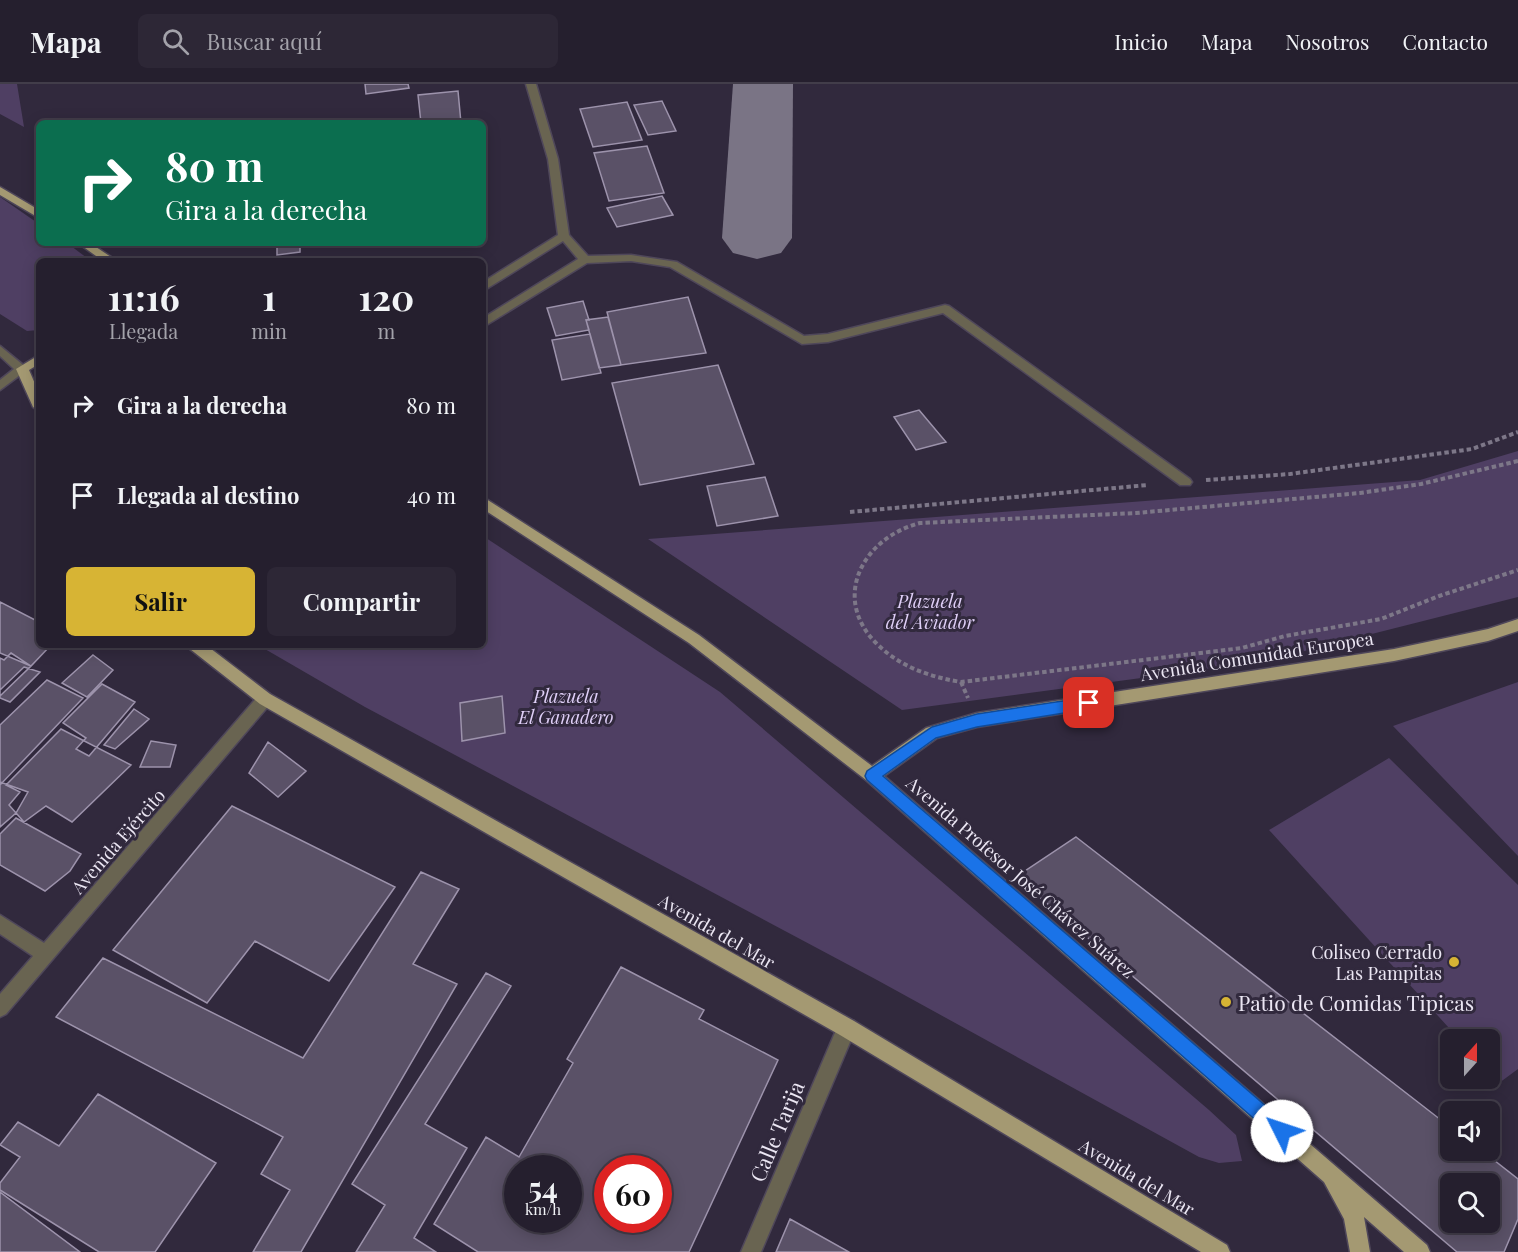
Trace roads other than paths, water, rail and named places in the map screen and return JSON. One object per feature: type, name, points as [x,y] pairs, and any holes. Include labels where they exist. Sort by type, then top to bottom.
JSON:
[{"type":"main road","points":[[0,190],[36,213]]},
{"type":"main road","points":[[87,246],[106,258]]},
{"type":"main road","points":[[36,361],[22,369],[36,400]]},
{"type":"main road","name":"Avenida Profesor José Chávez Suárez","points":[[486,504],[693,639],[872,776],[1420,1252]]},
{"type":"main road","name":"Avenida Comunidad Europea","points":[[872,776],[932,733],[977,720],[1395,655],[1488,635],[1518,625]]},
{"type":"main road","name":"Avenida del Mar","points":[[199,648],[265,699],[847,1028],[1220,1252]]},
{"type":"main road","points":[[1327,1171],[1354,1216],[1360,1252]]},
{"type":"street","points":[[531,84],[553,159],[564,236],[585,260]]},
{"type":"street","points":[[486,285],[564,236]]},
{"type":"street","points":[[486,321],[585,260],[631,258],[673,264],[802,340],[828,338],[945,309],[1185,482]]},
{"type":"street","points":[[0,350],[22,369],[0,386]]},
{"type":"street","name":"Avenida Ejército","points":[[0,1008],[265,699]]},
{"type":"street","points":[[0,924],[46,954]]},
{"type":"street","name":"Calle Tarija","points":[[751,1252],[847,1028]]},
{"type":"place","name":"Coliseo Cerrado Las Pampitas","points":[[1454,962]]},
{"type":"place","name":"Patio de Comidas Tipicas","points":[[1226,1002]]},
{"type":"park label","name":"Plazuela del Aviador","points":[[930,611]]},
{"type":"park label","name":"Plazuela El Ganadero","points":[[566,706]]}]
